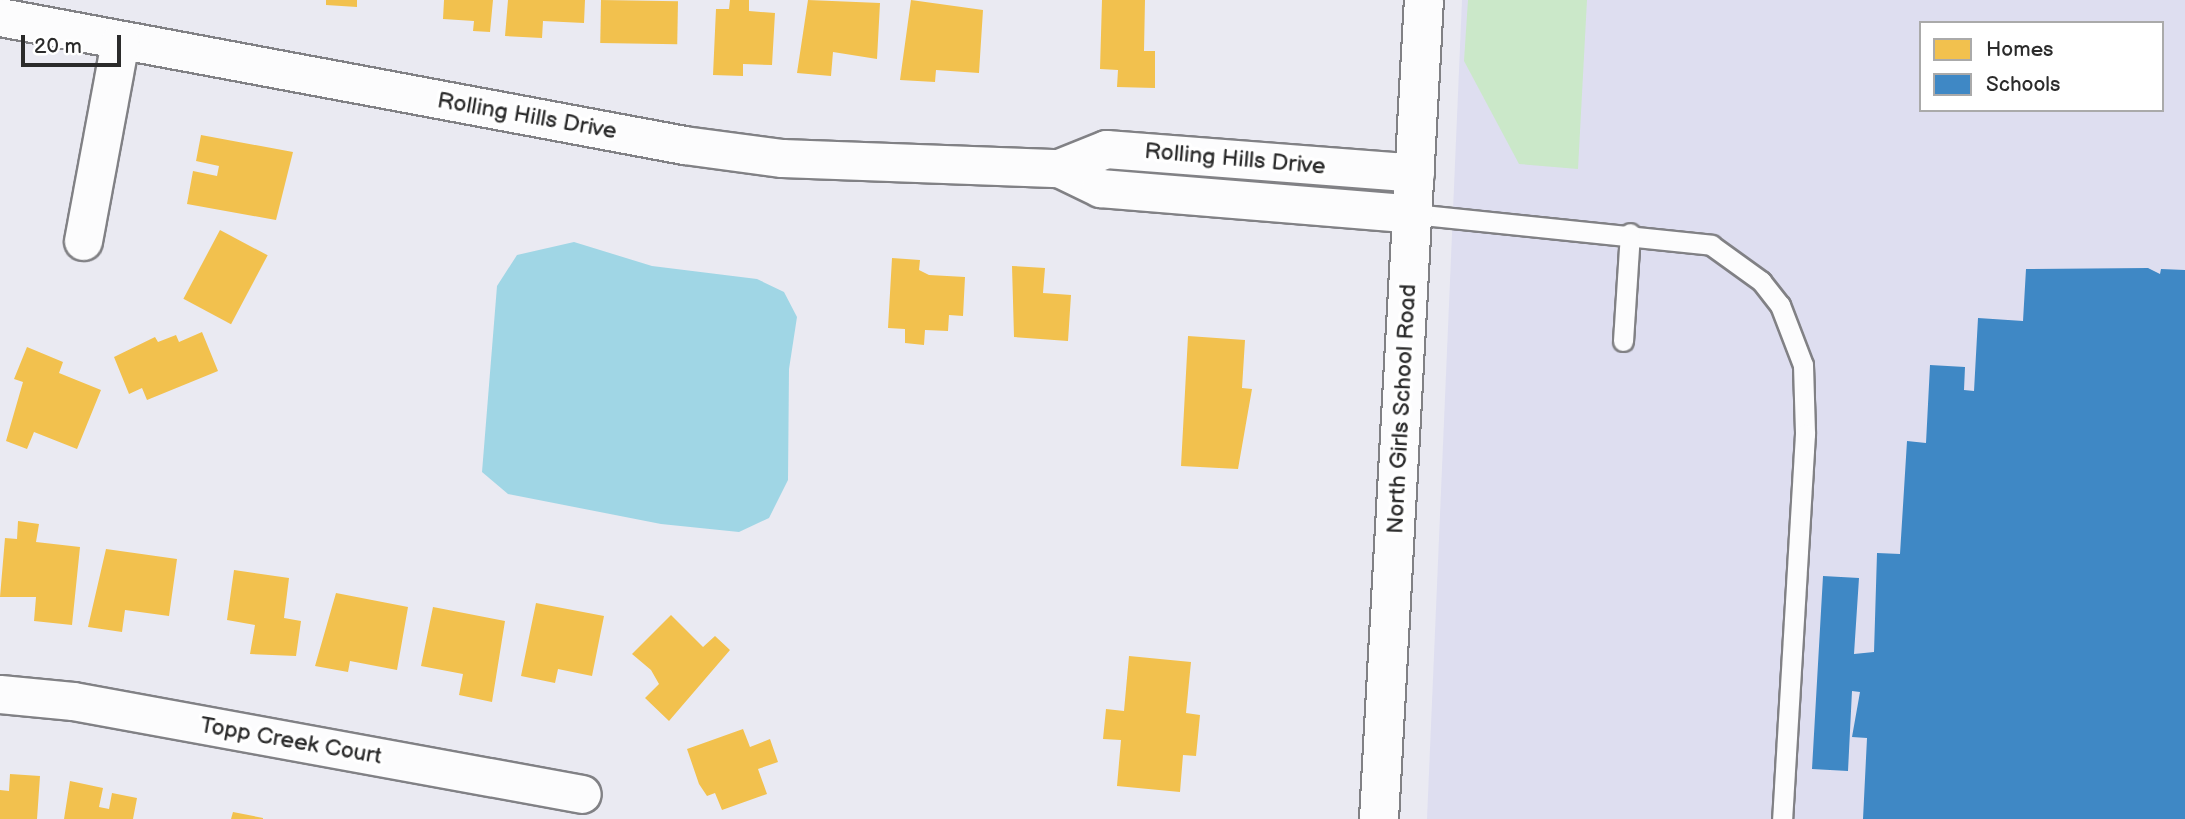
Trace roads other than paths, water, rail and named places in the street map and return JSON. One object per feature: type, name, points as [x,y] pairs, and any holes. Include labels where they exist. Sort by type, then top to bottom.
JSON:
[{"type":"main road","name":"North Girls School Road","points":[[1379,819],[1424,0]]},
{"type":"street","name":"Rolling Hills Drive","points":[[0,17],[120,41],[758,155],[1059,168],[1100,188],[1413,214]]},
{"type":"street","points":[[83,241],[120,41]]},
{"type":"street","name":"Rolling Hills Drive","points":[[1059,168],[1106,149],[1415,173]]},
{"type":"street","name":"Topp Creek Court","points":[[0,694],[63,699],[582,794]]},
{"type":"lane","points":[[1413,214],[1630,233],[1711,245],[1733,258],[1780,305],[1803,365],[1805,434],[1782,819]]},
{"type":"lane","points":[[1623,341],[1630,233]]},
{"type":"water","points":[[574,242],[652,266],[757,279],[784,292],[797,317],[789,369],[788,480],[769,518],[739,532],[661,524],[508,494],[482,472],[497,286],[517,255]]}]
